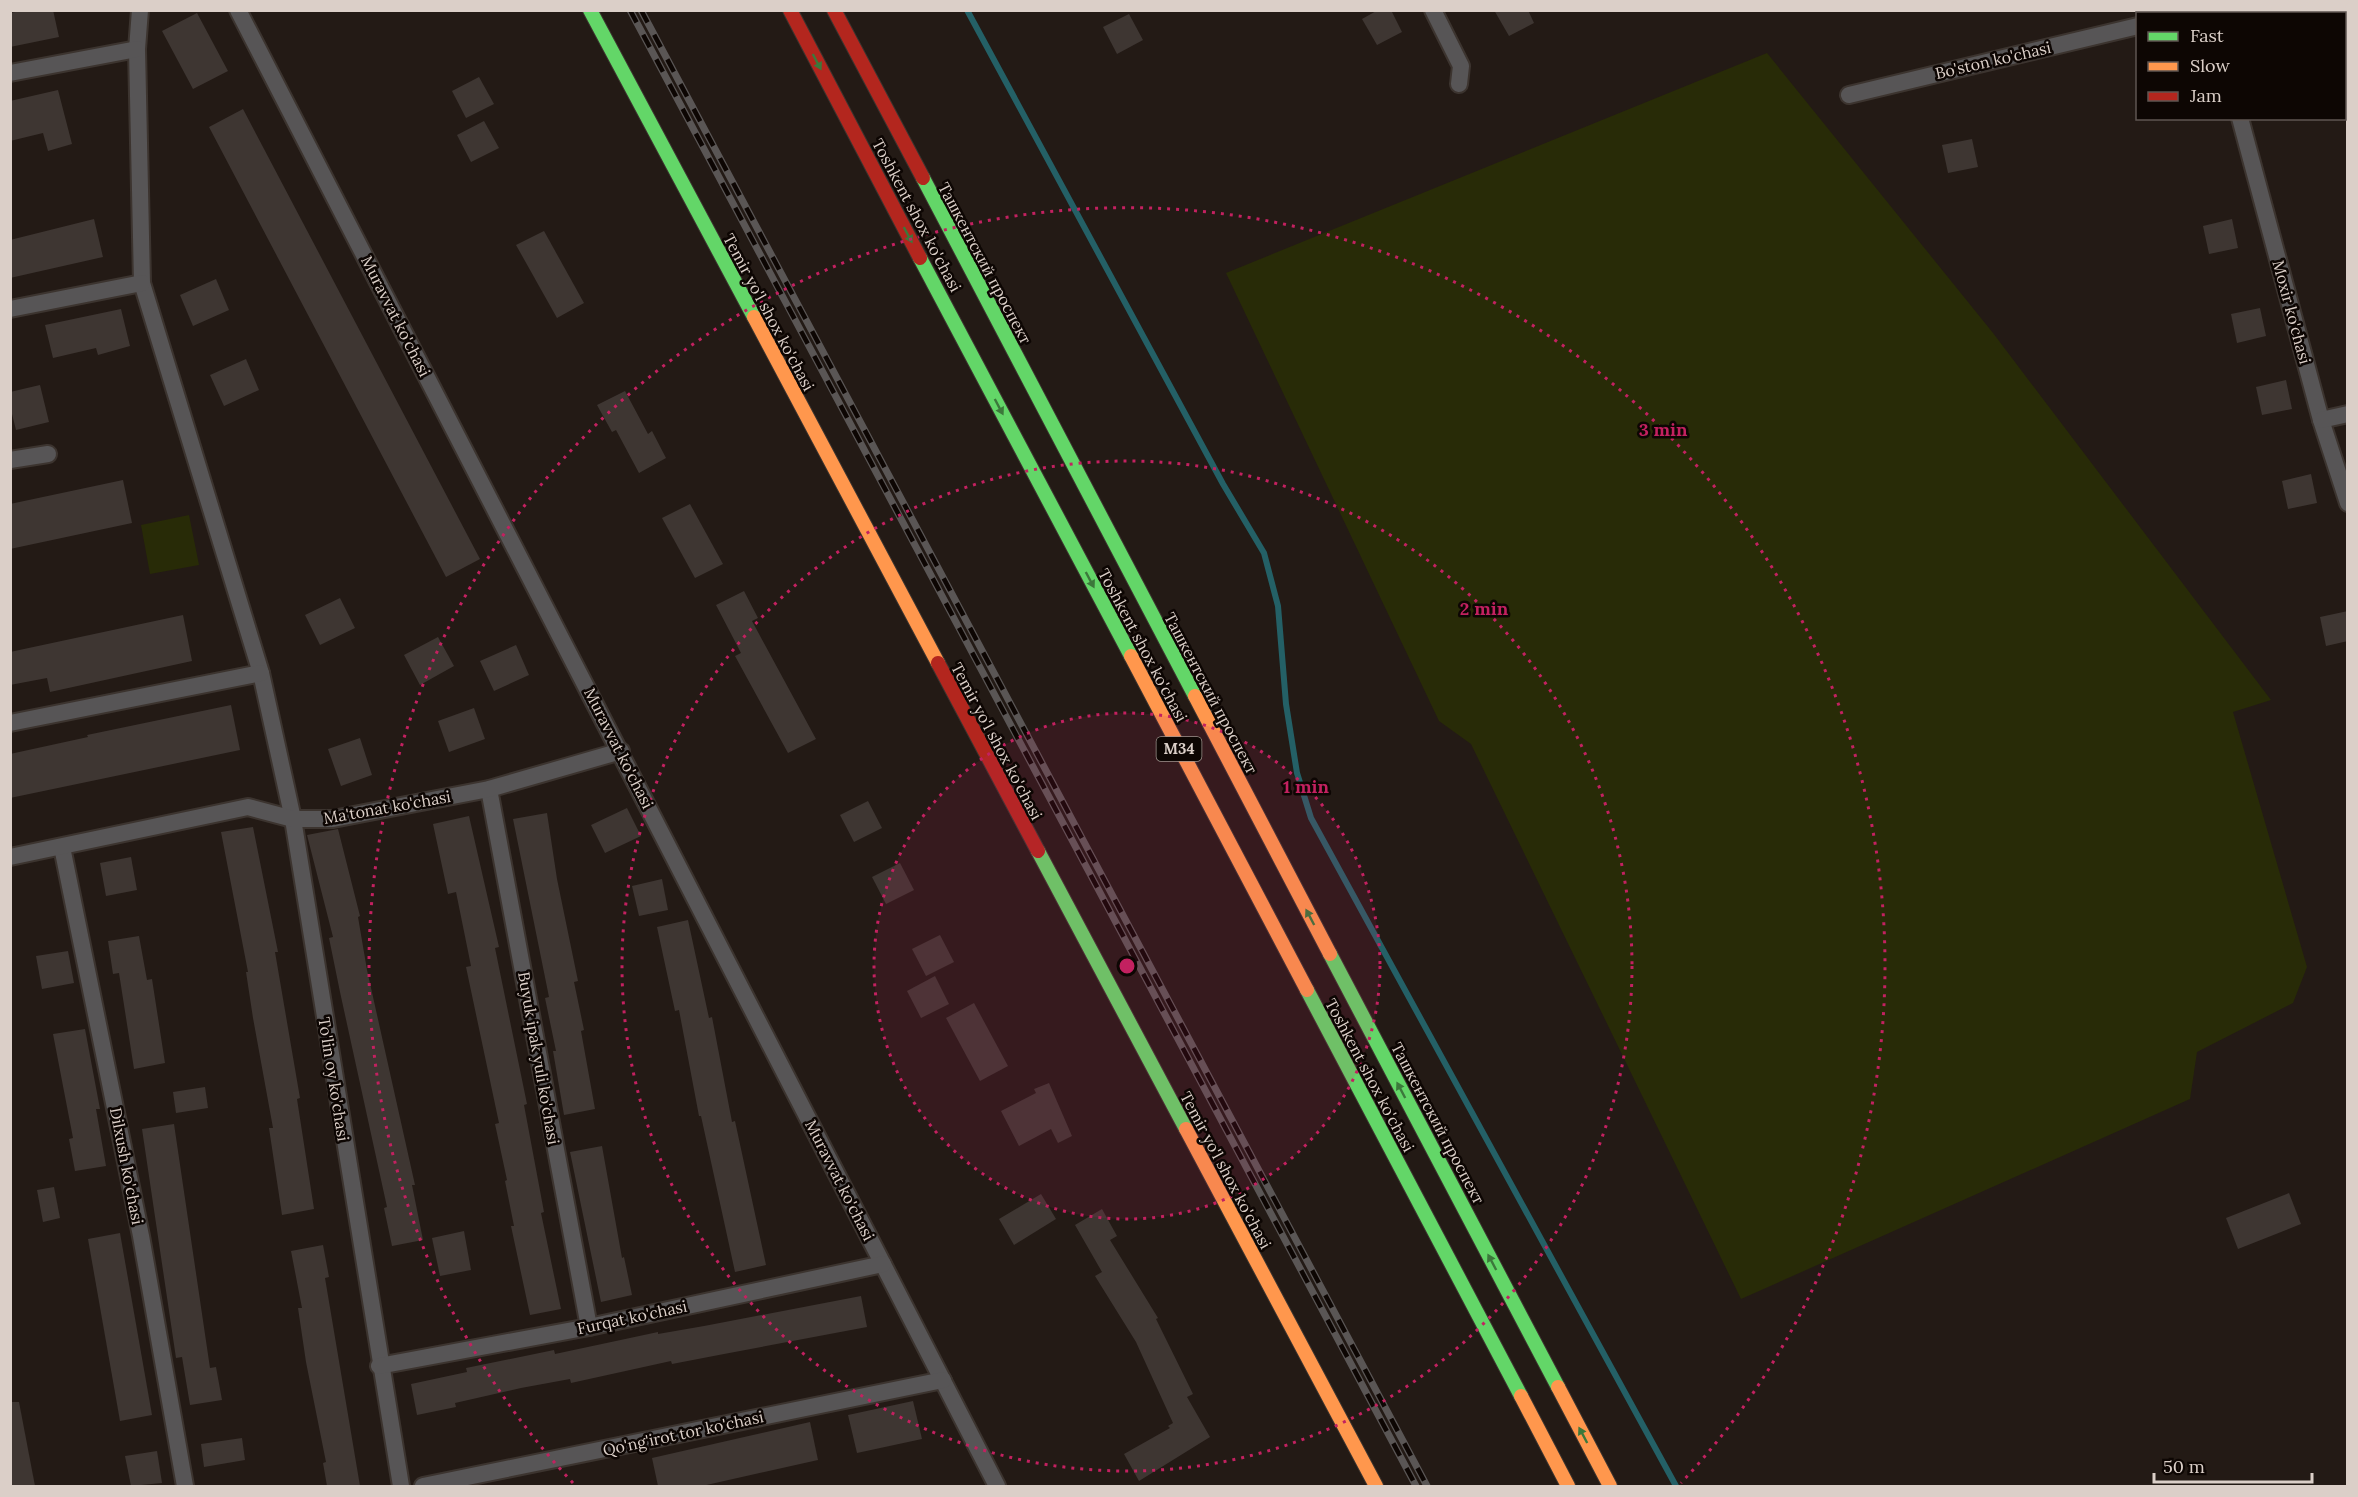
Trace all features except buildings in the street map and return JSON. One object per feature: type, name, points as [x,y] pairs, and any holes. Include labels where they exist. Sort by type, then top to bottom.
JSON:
[{"type":"main road","name":"Temir yo'l shox ko'chasi","points":[[590,10],[1376,1486]]},
{"type":"main road","name":"Toshkent shox ko'chasi","points":[[790,10],[1568,1486]]},
{"type":"main road","name":"Ташкентский проспект","points":[[834,10],[1610,1486]]},
{"type":"street","name":"To'lin oy ko'chasi","points":[[140,10],[137,49],[142,283],[261,673],[293,819],[379,1366],[401,1486]]},
{"type":"street","name":"Muravvat ko'chasi","points":[[238,10],[997,1486]]},
{"type":"street","points":[[1433,10],[1461,66],[1459,84]]},
{"type":"street","name":"Bo'ston ko'chasi","points":[[1849,94],[2136,26]]},
{"type":"street","points":[[10,73],[137,49]]},
{"type":"street","name":"Moxir ko'chasi","points":[[2241,120],[2321,420],[2348,503]]},
{"type":"street","points":[[10,309],[142,283]]},
{"type":"street","points":[[2321,420],[2348,414]]},
{"type":"street","points":[[10,460],[48,454]]},
{"type":"street","points":[[10,723],[261,673]]},
{"type":"street","name":"Ma'tonat ko'chasi","points":[[10,857],[248,807],[293,819],[333,819],[489,789],[621,751]]},
{"type":"street","name":"Buyuk ipak yuli ko'chasi","points":[[489,789],[589,1327]]},
{"type":"street","name":"Dilxush ko'chasi","points":[[62,847],[141,1236],[185,1486]]},
{"type":"street","name":"Furqat ko'chasi","points":[[379,1366],[589,1327],[883,1264]]},
{"type":"street","name":"Qo'ng'irot tor ko'chasi","points":[[423,1486],[943,1380]]},
{"type":"green space","points":[[1767,53],[1993,333],[2271,700],[2233,712],[2307,967],[2293,1003],[2197,1052],[2190,1099],[1741,1299],[1471,744],[1439,721],[1226,273]]},
{"type":"green space","points":[[189,515],[199,565],[150,574],[141,525]]},
{"type":"waterway","points":[[967,10],[1223,484],[1264,553],[1278,606],[1286,704],[1297,773],[1311,818],[1676,1486]]},
{"type":"railway","points":[[630,10],[1416,1486]]},
{"type":"railway","points":[[641,10],[1427,1486]]},
{"type":"traffic: fast","points":[[590,10],[754,317]]},
{"type":"traffic: fast","points":[[923,178],[1195,696]]},
{"type":"traffic: fast","points":[[920,258],[1131,656]]},
{"type":"traffic: fast","points":[[1038,851],[1186,1129]]},
{"type":"traffic: fast","points":[[1330,954],[1558,1387]]},
{"type":"traffic: fast","points":[[1307,990],[1521,1396]]},
{"type":"traffic: slow","points":[[754,317],[938,663]]},
{"type":"traffic: slow","points":[[1131,656],[1307,990]]},
{"type":"traffic: slow","points":[[1195,696],[1330,954]]},
{"type":"traffic: slow","points":[[1186,1129],[1376,1486]]},
{"type":"traffic: slow","points":[[1558,1387],[1610,1486]]},
{"type":"traffic: slow","points":[[1521,1396],[1568,1486]]},
{"type":"traffic: jam","points":[[790,10],[920,258]]},
{"type":"traffic: jam","points":[[834,10],[923,178]]},
{"type":"traffic: jam","points":[[938,663],[1038,851]]}]
